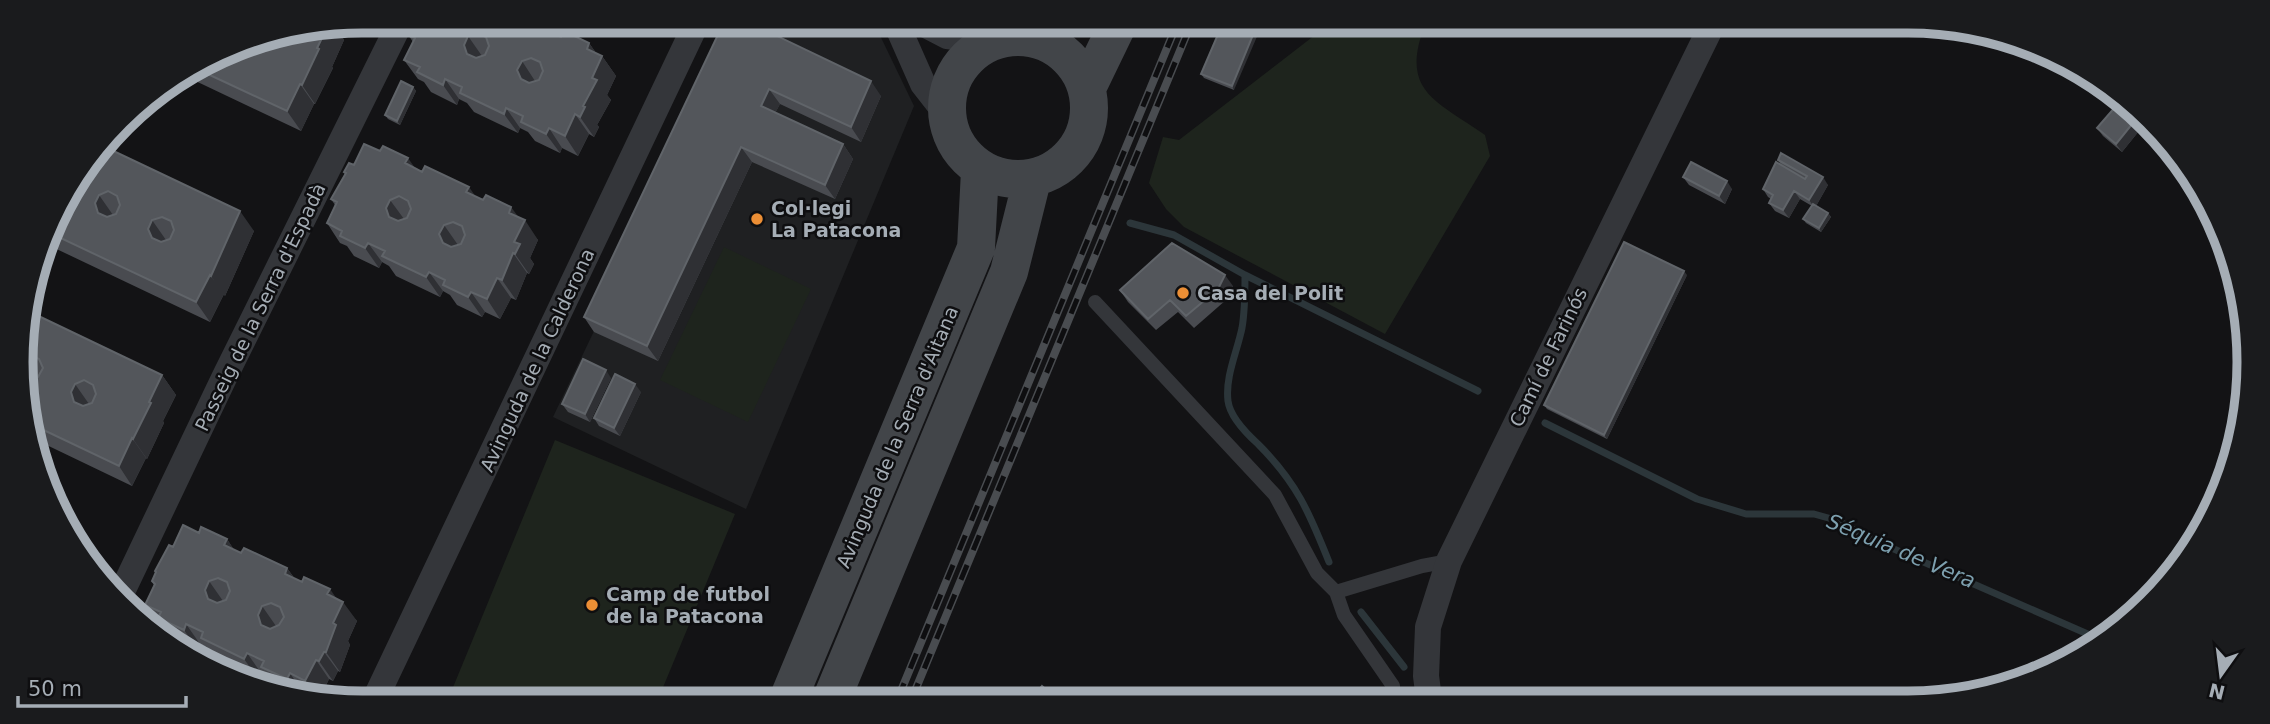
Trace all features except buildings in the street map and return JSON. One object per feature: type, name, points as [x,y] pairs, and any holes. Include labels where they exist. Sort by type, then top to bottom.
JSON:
[{"type":"main road","points":[[1020,33],[989,41],[971,56],[957,76],[950,95],[948,116],[952,134],[969,163],[996,178],[1014,181],[1032,180],[1053,169],[1069,154],[1082,134],[1089,109],[1088,86],[1079,67],[1065,52],[1037,33]]},
{"type":"main road","points":[[1088,86],[1114,33]]},
{"type":"main road","name":"Avinguda de la Serra d'Aitana","points":[[791,691],[976,248],[980,171]]},
{"type":"main road","name":"Avinguda de la Serra d'Aitana","points":[[835,691],[1009,272],[1032,180]]},
{"type":"street","name":"Passeig de la Serra d'Espadà","points":[[124,588],[224,378],[395,33]]},
{"type":"street","name":"Avinguda de la Calderona","points":[[378,691],[692,33]]},
{"type":"street","points":[[900,33],[923,84],[948,116]]},
{"type":"street","points":[[941,33],[989,41]]},
{"type":"street","name":"Camí de Farinós","points":[[1428,691],[1428,626],[1449,561],[1708,33]]},
{"type":"lane","points":[[1096,302],[1275,495],[1317,573],[1336,592],[1344,615],[1393,686]]},
{"type":"lane","points":[[1336,592],[1422,566],[1449,561]]},
{"type":"shaded area","name":"Col·legi La Patacona","points":[[736,33],[879,33],[914,106],[746,509],[553,417]]},
{"type":"shaded area","points":[[1318,33],[1423,33],[1417,66],[1420,80],[1438,103],[1485,135],[1490,156],[1385,334],[1184,227],[1166,209],[1149,183],[1163,137],[1179,140]]},
{"type":"shaded area","points":[[724,247],[811,289],[748,422],[660,380]]},
{"type":"shaded area","name":"Camp de futbol de la Patacona","points":[[555,440],[735,514],[661,691],[451,691]]},
{"type":"waterway","name":"Séquia de Vera","points":[[1130,223],[1174,235],[1245,275],[1478,391]]},
{"type":"waterway","points":[[1245,275],[1242,328],[1228,383],[1229,407],[1240,425],[1292,485],[1308,513],[1329,562]]},
{"type":"waterway","name":"Séquia de Vera","points":[[1545,423],[1697,499],[1746,514],[1814,514],[1839,521],[1862,535],[2091,635]]},
{"type":"waterway","points":[[1361,612],[1404,667]]},
{"type":"railway","points":[[901,691],[1173,33]]},
{"type":"railway","points":[[915,691],[1187,33]]},
{"type":"place","name":"Col·legi La Patacona","points":[[757,219]]},
{"type":"place","name":"Casa del Polit","points":[[1183,293]]},
{"type":"place","name":"Camp de futbol de la Patacona","points":[[592,605]]}]
